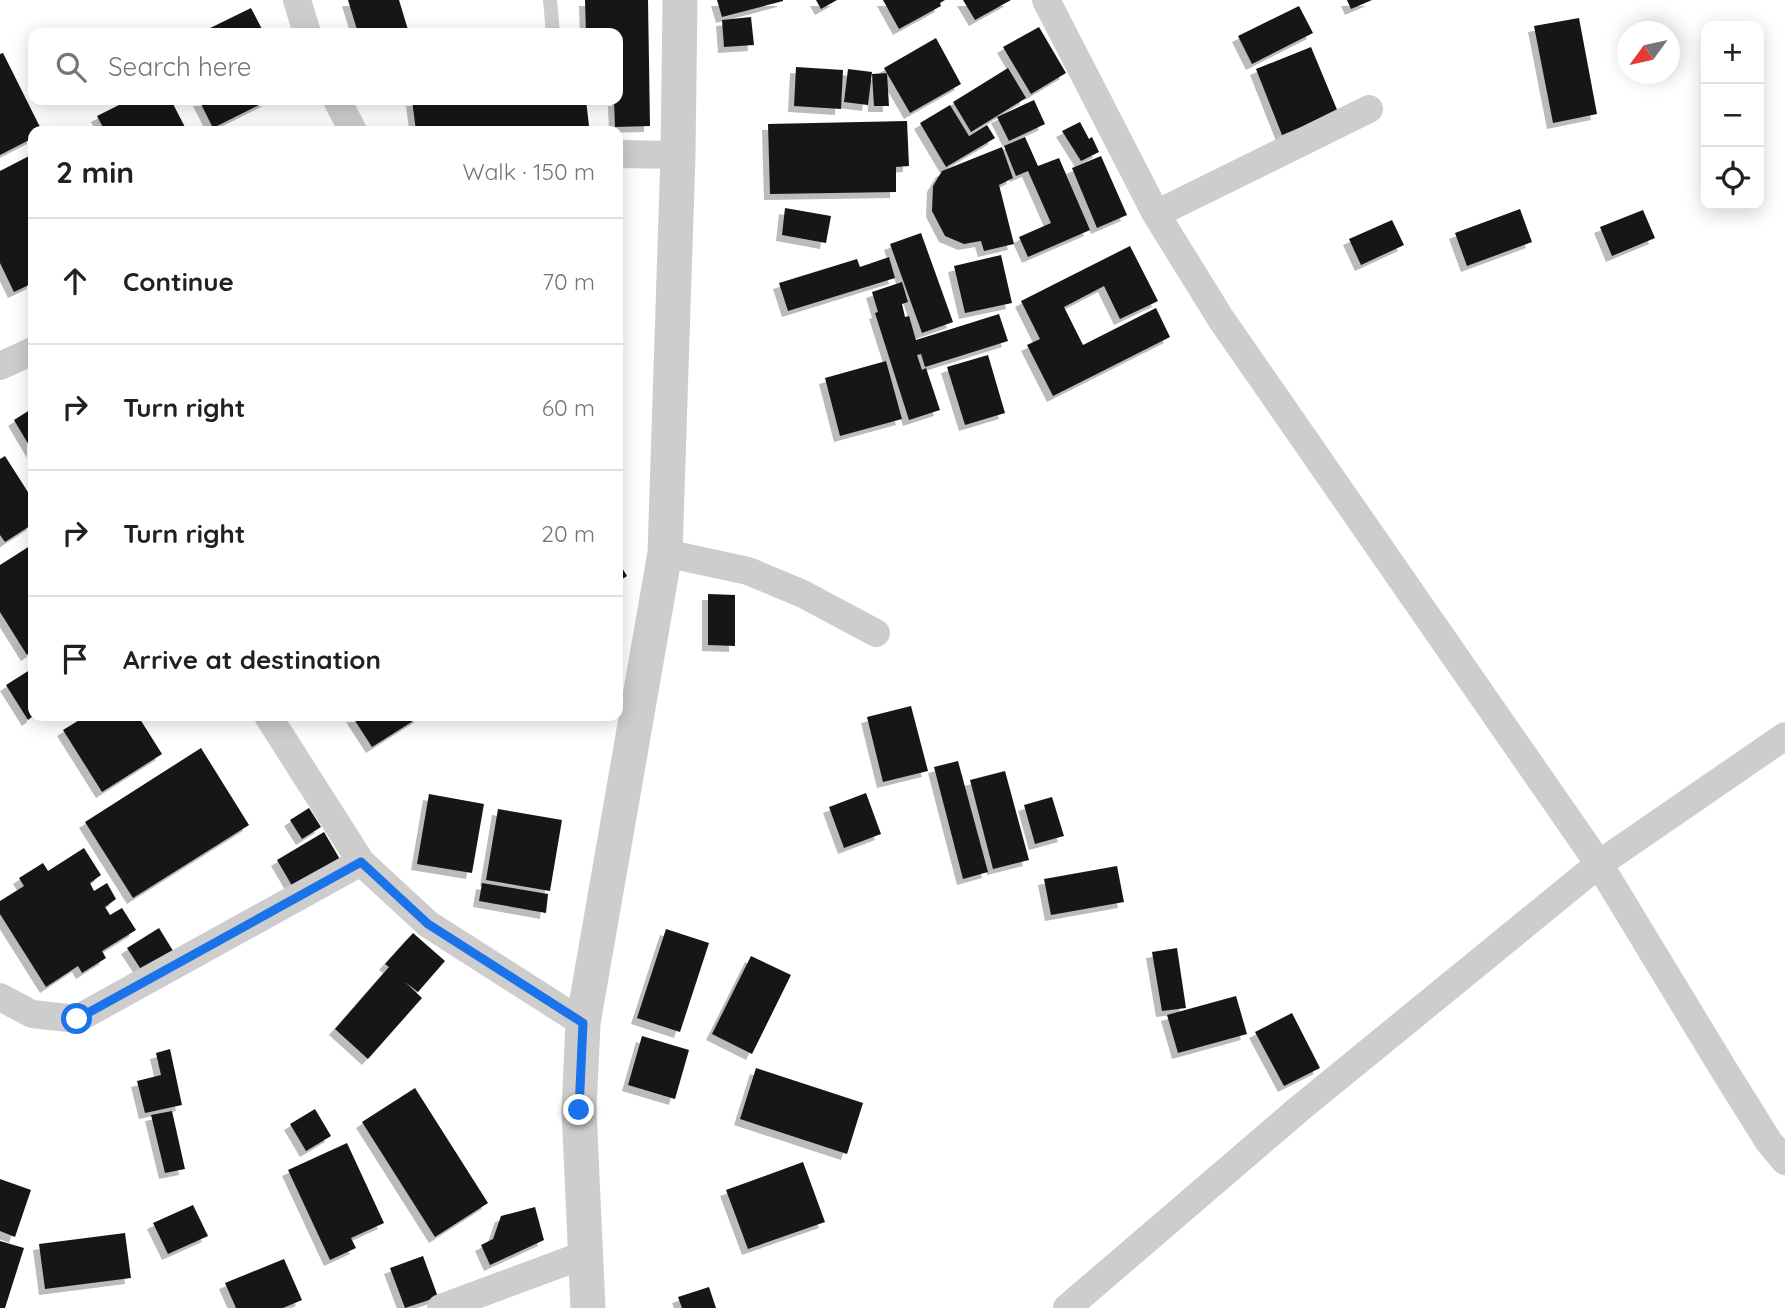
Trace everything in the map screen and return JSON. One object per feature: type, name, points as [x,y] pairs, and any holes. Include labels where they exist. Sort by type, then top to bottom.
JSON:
[{"type":"street","points":[[297,0],[305,28]]},
{"type":"street","points":[[588,1308],[579,1110],[583,1023],[665,553],[678,155],[680,0]]},
{"type":"street","points":[[1046,0],[1156,214],[1221,318],[1599,864],[1769,1142],[1785,1161]]},
{"type":"street","points":[[340,105],[350,126]]},
{"type":"street","points":[[1156,214],[1369,109]]},
{"type":"street","points":[[623,154],[678,155]]},
{"type":"street","points":[[0,366],[28,353]]},
{"type":"street","points":[[665,553],[748,571],[803,594],[876,633]]},
{"type":"street","points":[[271,721],[361,862],[428,924],[583,1023]]},
{"type":"street","points":[[1067,1308],[1299,1109],[1599,864],[1785,736]]},
{"type":"street","points":[[0,997],[32,1014],[77,1019],[361,862]]},
{"type":"street","points":[[441,1308],[584,1255]]},
{"type":"lane","points":[[550,0],[553,28]]},
{"type":"building","points":[[348,0],[399,0],[407,28],[356,28]]},
{"type":"building","points":[[585,0],[648,0],[650,126],[615,126],[614,105],[623,105],[623,28],[586,28]]},
{"type":"building","points":[[717,0],[783,0],[783,1],[722,17]]},
{"type":"building","points":[[816,0],[837,0],[821,9]]},
{"type":"building","points":[[883,0],[945,0],[940,3],[941,6],[899,29]]},
{"type":"building","points":[[963,0],[1011,0],[975,20]]},
{"type":"building","points":[[1347,0],[1372,0],[1351,9]]},
{"type":"building","points":[[1299,6],[1313,33],[1252,64],[1238,36]]},
{"type":"building","points":[[251,8],[261,28],[210,28]]},
{"type":"building","points":[[751,17],[754,45],[724,47],[722,20]]},
{"type":"building","points":[[1579,18],[1597,114],[1553,123],[1534,26]]},
{"type":"building","points":[[1039,27],[1066,73],[1031,94],[1003,47]]},
{"type":"building","points":[[936,38],[961,84],[910,113],[884,68]]},
{"type":"building","points":[[1311,47],[1338,112],[1282,135],[1256,69]]},
{"type":"building","points":[[3,53],[40,126],[28,126],[28,141],[0,155],[0,54]]},
{"type":"building","points":[[796,67],[843,70],[841,109],[794,106]]},
{"type":"building","points":[[1008,68],[1026,98],[971,132],[953,102]]},
{"type":"building","points":[[848,69],[872,72],[868,105],[844,102]]},
{"type":"building","points":[[887,73],[889,106],[874,106],[872,74]]},
{"type":"building","points":[[1034,100],[1045,124],[1009,141],[997,117]]},
{"type":"building","points":[[119,105],[174,105],[184,126],[102,126],[97,116]]},
{"type":"building","points":[[202,105],[259,105],[217,126],[212,126]]},
{"type":"building","points":[[413,105],[587,105],[589,126],[415,126]]},
{"type":"building","points":[[950,105],[969,136],[987,125],[995,138],[946,167],[920,123]]},
{"type":"building","points":[[907,121],[909,166],[896,167],[896,192],[770,194],[768,124]]},
{"type":"building","points":[[1080,122],[1089,139],[1092,137],[1099,152],[1081,161],[1062,131]]},
{"type":"building","points":[[1025,137],[1038,166],[1059,158],[1090,230],[1028,257],[1019,237],[1051,223],[1028,171],[1016,176],[1004,146]]},
{"type":"building","points":[[1002,147],[1013,178],[999,185],[1014,244],[984,251],[981,241],[964,244],[945,236],[932,211],[933,186],[942,171]]},
{"type":"building","points":[[1101,156],[1127,215],[1097,228],[1072,168]]},
{"type":"building","points":[[28,157],[28,285],[14,292],[0,263],[0,171]]},
{"type":"building","points":[[785,208],[831,216],[826,243],[782,235]]},
{"type":"building","points":[[1520,209],[1532,242],[1467,266],[1455,233]]},
{"type":"building","points":[[1643,210],[1655,238],[1612,256],[1600,227]]},
{"type":"building","points":[[1392,220],[1404,245],[1361,265],[1349,239]]},
{"type":"building","points":[[921,233],[953,322],[922,333],[890,244]]},
{"type":"building","points":[[1130,246],[1158,301],[1120,319],[1104,286],[1064,307],[1083,345],[1156,308],[1170,337],[1053,396],[1027,345],[1040,339],[1021,301]]},
{"type":"building","points":[[1001,255],[1012,303],[965,313],[954,266]]},
{"type":"building","points":[[889,257],[895,278],[788,311],[779,283],[857,259],[860,267]]},
{"type":"building","points":[[902,282],[908,302],[902,304],[905,317],[909,316],[916,340],[999,314],[1008,341],[925,367],[921,354],[917,355],[922,370],[926,368],[940,410],[909,420],[875,313],[878,312],[872,292]]},
{"type":"building","points":[[988,355],[1005,413],[965,425],[947,367]]},
{"type":"building","points":[[886,361],[902,419],[840,436],[825,378]]},
{"type":"building","points":[[28,411],[28,444],[14,420]]},
{"type":"building","points":[[5,456],[28,492],[28,527],[5,542],[0,535],[0,459]]},
{"type":"building","points":[[28,547],[27,655],[0,612],[0,565]]},
{"type":"building","points":[[708,594],[735,595],[735,646],[708,645]]},
{"type":"building","points":[[28,671],[28,720],[6,685]]},
{"type":"building","points":[[911,706],[928,771],[883,782],[867,717]]},
{"type":"building","points":[[78,721],[141,721],[162,754],[102,792],[63,730]]},
{"type":"building","points":[[355,721],[413,721],[372,747]]},
{"type":"building","points":[[201,748],[249,825],[133,898],[85,822]]},
{"type":"building","points":[[958,761],[988,872],[963,879],[934,767]]},
{"type":"building","points":[[1005,771],[1029,860],[993,869],[970,780]]},
{"type":"building","points":[[866,793],[881,834],[844,848],[829,807]]},
{"type":"building","points":[[429,794],[484,804],[472,873],[417,864]]},
{"type":"building","points":[[1052,797],[1064,836],[1035,844],[1024,805]]},
{"type":"building","points":[[309,808],[321,827],[302,839],[290,820]]},
{"type":"building","points":[[498,809],[562,820],[550,891],[486,880]]},
{"type":"building","points":[[324,832],[341,861],[294,889],[277,860]]},
{"type":"building","points":[[84,848],[101,875],[90,883],[94,891],[107,883],[116,899],[105,907],[110,915],[122,908],[136,930],[102,951],[106,958],[82,973],[78,966],[46,987],[0,914],[0,901],[24,886],[19,878],[43,863],[48,871]]},
{"type":"building","points":[[1117,866],[1124,902],[1051,915],[1044,879]]},
{"type":"building","points":[[482,883],[548,894],[546,913],[479,901]]},
{"type":"building","points":[[159,928],[175,954],[144,974],[127,948]]},
{"type":"building","points":[[666,929],[709,943],[680,1032],[637,1018]]},
{"type":"building","points":[[413,933],[445,961],[418,992],[405,982],[422,998],[368,1059],[335,1029],[389,967],[385,964]]},
{"type":"building","points":[[1177,948],[1186,1008],[1162,1011],[1152,952]]},
{"type":"building","points":[[751,956],[791,975],[752,1054],[712,1034]]},
{"type":"building","points":[[1236,996],[1247,1034],[1178,1053],[1167,1015]]},
{"type":"building","points":[[1292,1013],[1320,1068],[1284,1086],[1255,1032]]},
{"type":"building","points":[[642,1036],[689,1050],[675,1099],[628,1085]]},
{"type":"building","points":[[170,1049],[182,1105],[145,1113],[137,1081],[161,1075],[156,1053]]},
{"type":"building","points":[[756,1068],[863,1103],[847,1154],[740,1119]]},
{"type":"building","points":[[415,1088],[488,1203],[435,1237],[362,1122]]},
{"type":"building","points":[[315,1109],[331,1136],[306,1151],[290,1124]]},
{"type":"building","points":[[172,1111],[185,1169],[165,1173],[151,1115]]},
{"type":"building","points":[[347,1143],[384,1223],[351,1238],[356,1248],[330,1260],[288,1170]]},
{"type":"building","points":[[803,1162],[825,1222],[748,1249],[726,1190]]},
{"type":"building","points":[[0,1179],[31,1190],[15,1237],[0,1231]]},
{"type":"building","points":[[193,1205],[208,1236],[168,1254],[153,1223]]},
{"type":"building","points":[[535,1207],[544,1240],[490,1265],[481,1245],[493,1239],[501,1216]]},
{"type":"building","points":[[125,1233],[131,1278],[45,1289],[39,1244]]},
{"type":"building","points":[[0,1241],[24,1248],[5,1308],[0,1308]]},
{"type":"building","points":[[423,1256],[438,1297],[405,1308],[390,1268]]},
{"type":"building","points":[[284,1259],[302,1300],[283,1308],[236,1308],[225,1283]]},
{"type":"building","points":[[709,1287],[716,1308],[682,1308],[678,1297]]},
{"type":"route","points":[[77,1019],[361,862],[428,924],[583,1023],[579,1110]]}]
